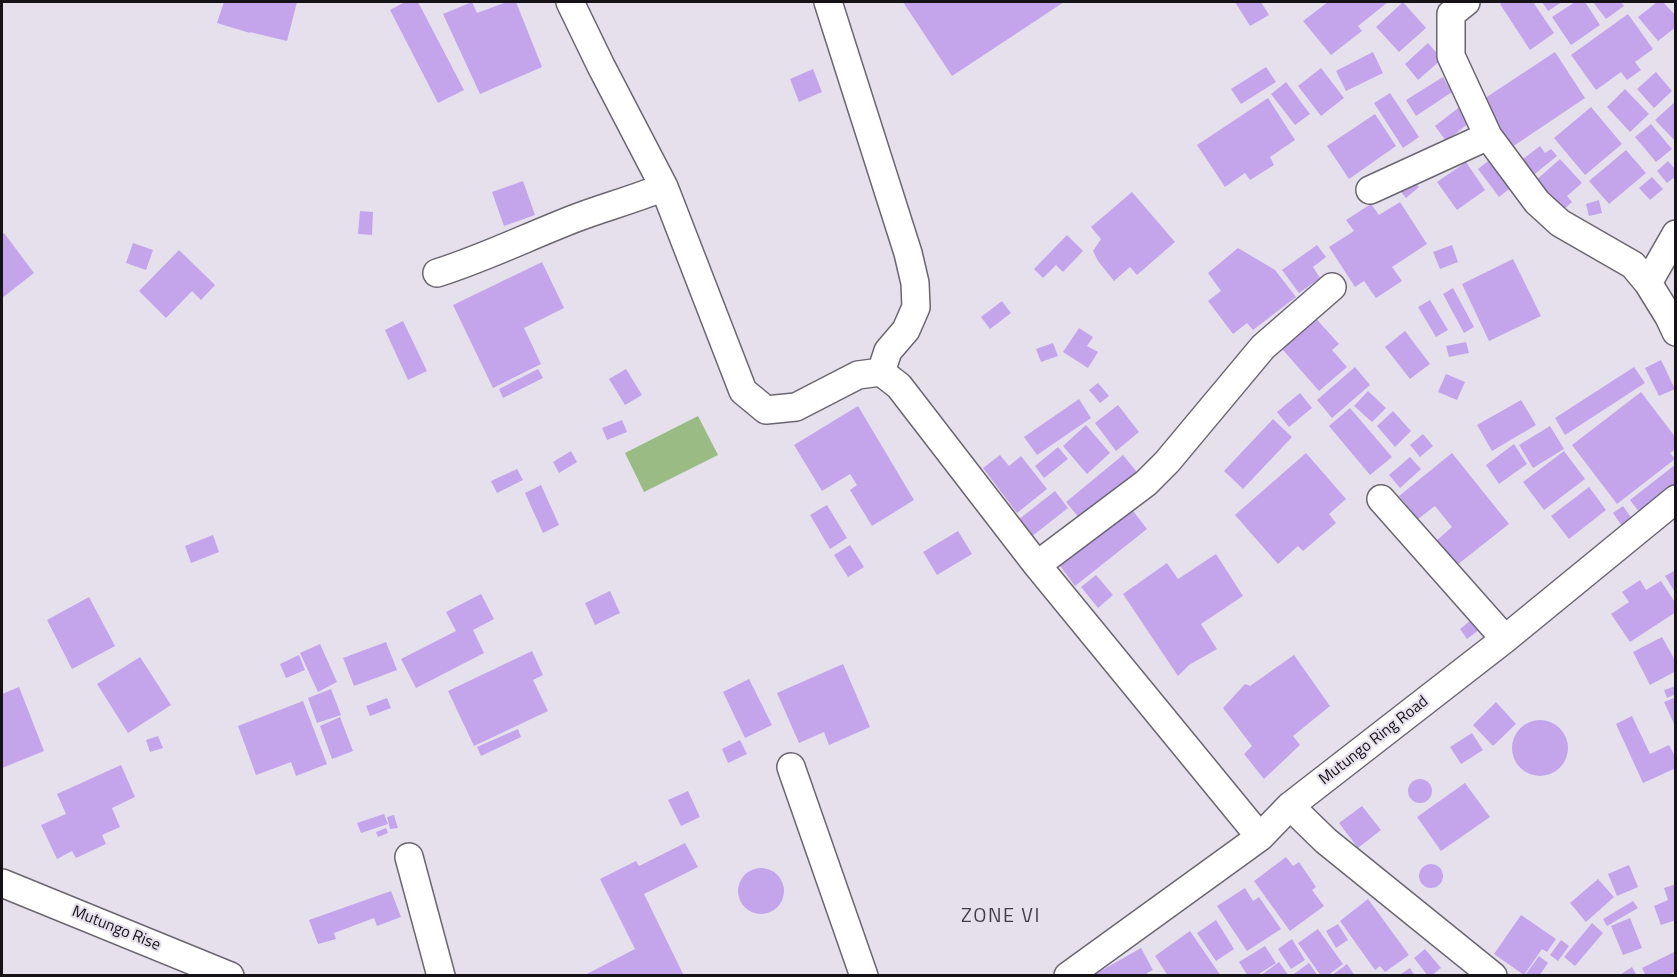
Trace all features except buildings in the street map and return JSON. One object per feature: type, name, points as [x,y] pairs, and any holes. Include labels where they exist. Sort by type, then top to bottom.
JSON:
[{"type":"street","points":[[570,2],[664,187],[743,391],[766,410],[796,407],[858,375],[881,372],[899,386],[1036,565],[1260,837]]},
{"type":"street","points":[[828,2],[908,253],[915,283],[916,307],[906,330],[888,351],[881,372]]},
{"type":"street","points":[[1466,2],[1451,14],[1451,56],[1488,136],[1536,202],[1560,223],[1632,265],[1648,282],[1676,332]]},
{"type":"street","points":[[1370,190],[1488,136]]},
{"type":"street","points":[[437,273],[474,261],[576,218],[664,187]]},
{"type":"street","points":[[1648,282],[1676,234]]},
{"type":"street","points":[[1036,565],[1146,483],[1167,462],[1263,347],[1332,287]]},
{"type":"street","points":[[1381,499],[1505,639]]},
{"type":"street","name":"Mutungo Ring Road","points":[[1068,975],[1260,837],[1290,806],[1505,639],[1676,499]]},
{"type":"street","points":[[791,767],[864,975]]},
{"type":"street","points":[[1290,806],[1326,841],[1493,975]]},
{"type":"street","points":[[409,857],[441,975]]},
{"type":"street","name":"Mutungo Rise","points":[[2,883],[230,975]]},
{"type":"green space","points":[[698,416],[718,455],[644,492],[625,453]]},
{"type":"district","name":"ZONE VI","points":[[1001,917]]}]
